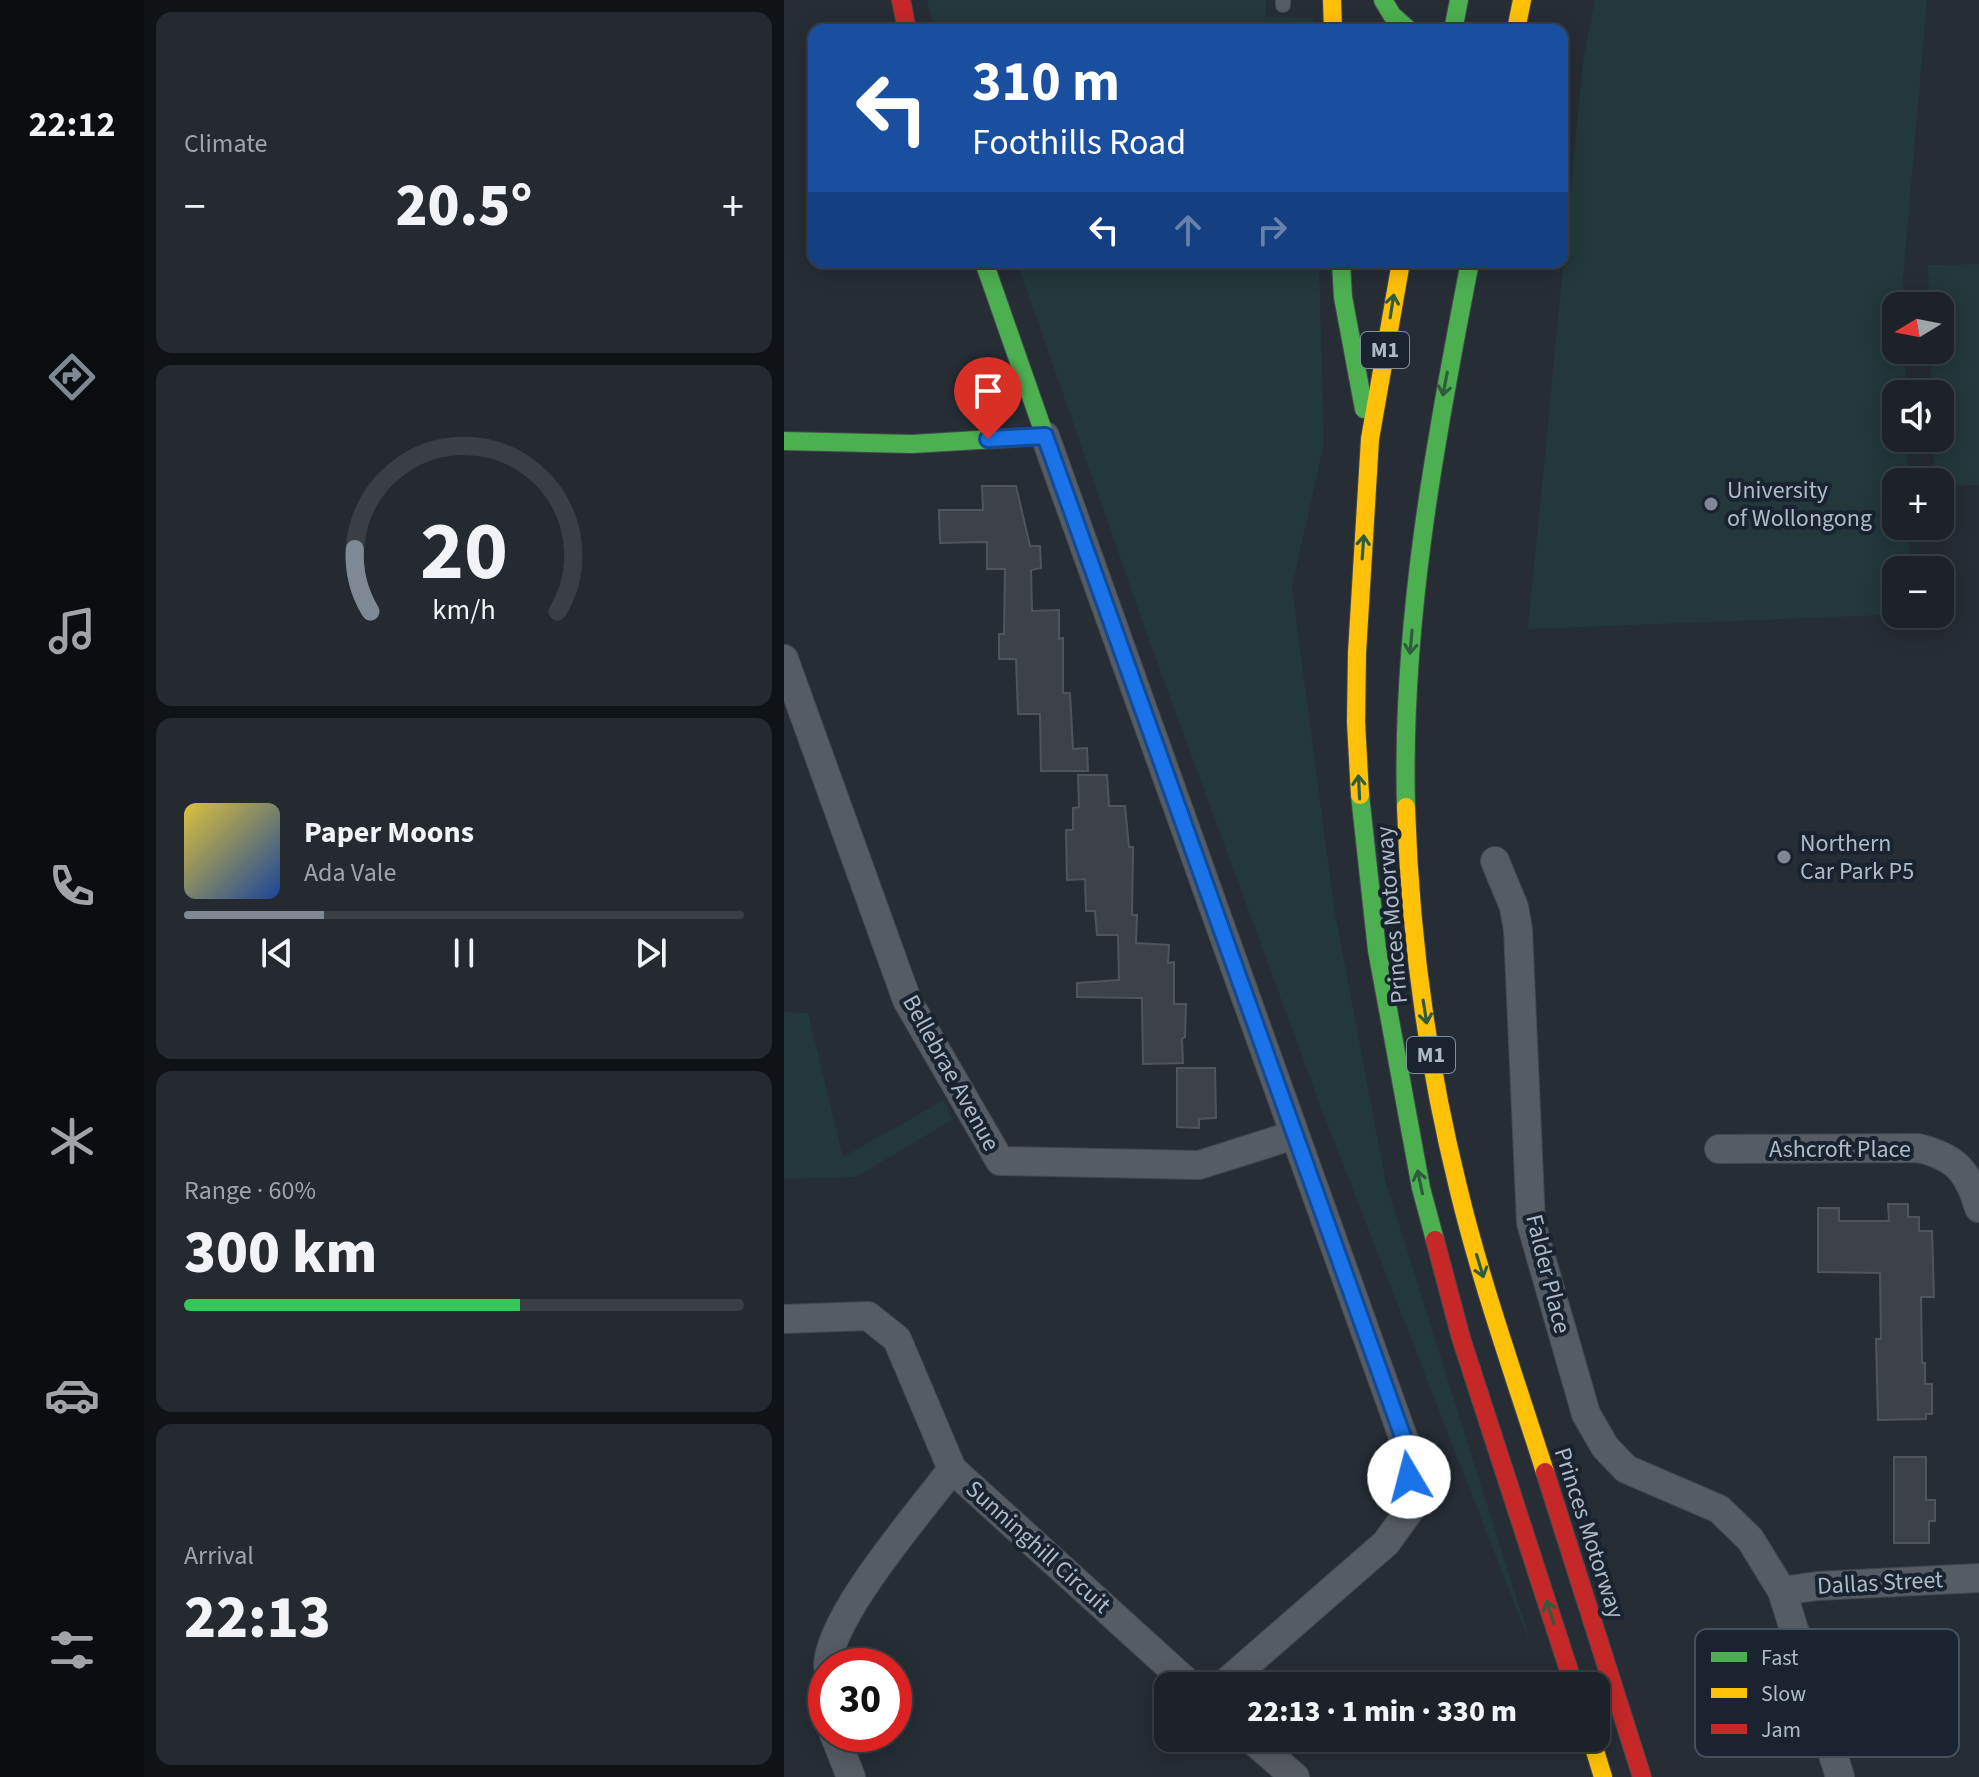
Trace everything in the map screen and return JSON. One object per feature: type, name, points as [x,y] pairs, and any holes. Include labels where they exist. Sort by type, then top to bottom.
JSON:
[{"type":"main road","points":[[901,0],[906,24]]},
{"type":"main road","points":[[1332,0],[1333,24]]},
{"type":"main road","points":[[1383,0],[1402,24]]},
{"type":"main road","points":[[1454,24],[1459,0]]},
{"type":"main road","points":[[1517,24],[1522,0]]},
{"type":"main road","points":[[784,441],[912,444],[1045,436],[986,268]]},
{"type":"main road","points":[[1341,268],[1343,297],[1370,439]]},
{"type":"main road","name":"Princes Motorway","points":[[1400,268],[1370,439],[1357,653],[1356,722],[1361,817],[1377,950],[1421,1188],[1461,1338],[1569,1672]]},
{"type":"main road","name":"Princes Motorway","points":[[1469,268],[1430,476],[1414,617],[1405,746],[1408,867],[1420,979],[1437,1091],[1470,1233],[1642,1777]]},
{"type":"main road","points":[[1405,528],[1394,675],[1394,730],[1408,867]]},
{"type":"main road","points":[[1595,1752],[1603,1777]]},
{"type":"street","points":[[1045,436],[1407,1448],[1412,1507],[1386,1543],[1238,1672]]},
{"type":"street","name":"Bellebrae Avenue","points":[[784,659],[907,1000],[1000,1161],[1199,1165],[1294,1135]]},
{"type":"street","name":"Falder Place","points":[[1495,861],[1514,907],[1518,930],[1531,1223],[1586,1414],[1605,1447],[1626,1469],[1719,1509],[1734,1521],[1750,1539],[1782,1591],[1794,1629]]},
{"type":"street","name":"Ashcroft Place","points":[[1719,1149],[1918,1148],[1940,1153],[1961,1167],[1979,1208]]},
{"type":"street","points":[[784,1319],[868,1316],[897,1339],[952,1469]]},
{"type":"street","name":"Sunninghill Circuit","points":[[831,1648],[848,1607],[952,1469],[1176,1672]]},
{"type":"street","name":"Dallas Street","points":[[1782,1591],[1817,1586],[1979,1578]]},
{"type":"street","points":[[841,1752],[851,1777]]},
{"type":"street","points":[[1266,1752],[1295,1777]]},
{"type":"street","name":"Falder Place","points":[[1834,1757],[1840,1777]]},
{"type":"green space","points":[[927,0],[1266,0],[1266,17],[1313,18],[1314,24],[933,24]]},
{"type":"green space","points":[[1595,0],[1927,0],[1903,292],[1882,292],[1882,364],[1905,364],[1906,380],[1882,380],[1882,452],[1907,452],[1908,468],[1882,468],[1882,540],[1909,540],[1910,556],[1882,556],[1882,615],[1528,629],[1563,268],[1568,268],[1568,216],[1583,61]]},
{"type":"green space","points":[[1979,264],[1979,485],[1954,486],[1954,468],[1934,468],[1933,452],[1954,452],[1954,380],[1931,380],[1930,364],[1954,364],[1954,292],[1929,292],[1928,265]]},
{"type":"green space","points":[[1019,268],[1319,268],[1324,443],[1292,587],[1334,907],[1386,1183],[1534,1654],[1323,1113],[1149,640]]},
{"type":"green space","points":[[784,1012],[808,1013],[843,1157],[944,1100],[952,1120],[856,1177],[784,1179]]},
{"type":"building","points":[[982,486],[1016,486],[1030,546],[1040,546],[1041,568],[1031,570],[1032,611],[1059,610],[1059,639],[1063,638],[1063,693],[1070,693],[1073,749],[1087,748],[1088,771],[1041,771],[1040,714],[1018,714],[1016,659],[999,659],[999,634],[1004,634],[1005,569],[987,569],[987,542],[940,543],[939,510],[983,510]]},
{"type":"building","points":[[1078,775],[1107,775],[1109,806],[1125,806],[1129,847],[1133,847],[1132,915],[1137,915],[1136,943],[1169,945],[1168,963],[1174,962],[1174,1004],[1186,1004],[1183,1063],[1143,1064],[1142,998],[1077,997],[1077,983],[1119,980],[1118,935],[1097,935],[1095,911],[1086,911],[1085,879],[1067,880],[1066,830],[1073,830],[1073,808],[1079,807]]},
{"type":"building","points":[[1177,1068],[1215,1068],[1216,1118],[1199,1119],[1199,1128],[1177,1127]]},
{"type":"building","points":[[1888,1204],[1908,1204],[1908,1217],[1919,1217],[1919,1231],[1932,1231],[1934,1297],[1921,1297],[1922,1363],[1925,1363],[1925,1384],[1932,1384],[1932,1414],[1926,1414],[1926,1419],[1878,1420],[1876,1339],[1881,1339],[1880,1273],[1818,1272],[1818,1208],[1839,1208],[1839,1221],[1889,1221]]},
{"type":"building","points":[[1894,1457],[1926,1457],[1926,1500],[1935,1500],[1935,1521],[1929,1521],[1929,1543],[1894,1543]]},
{"type":"traffic: fast","points":[[1383,0],[1402,24]]},
{"type":"traffic: fast","points":[[1454,24],[1459,0]]},
{"type":"traffic: fast","points":[[784,441],[912,444],[1045,436],[986,268]]},
{"type":"traffic: fast","points":[[1341,268],[1343,297],[1364,409]]},
{"type":"traffic: fast","points":[[1406,807],[1406,738],[1415,601],[1433,465],[1469,268]]},
{"type":"traffic: fast","points":[[1360,795],[1377,950],[1421,1188],[1435,1240]]},
{"type":"traffic: slow","points":[[1332,0],[1333,24]]},
{"type":"traffic: slow","points":[[1517,24],[1522,0]]},
{"type":"traffic: slow","points":[[1360,795],[1356,722],[1357,653],[1370,439],[1400,268]]},
{"type":"traffic: slow","points":[[1406,807],[1416,951],[1437,1093],[1477,1259],[1545,1472]]},
{"type":"traffic: slow","points":[[1595,1752],[1603,1777]]},
{"type":"traffic: jam","points":[[901,0],[906,24]]},
{"type":"traffic: jam","points":[[1435,1240],[1461,1338],[1569,1672]]},
{"type":"traffic: jam","points":[[1545,1472],[1642,1777]]},
{"type":"place","name":"University of Wollongong","points":[[1711,504]]},
{"type":"place","name":"Northern Car Park P5","points":[[1784,857]]},
{"type":"route","points":[[988,439],[1045,436],[1407,1448],[1409,1477]]}]
